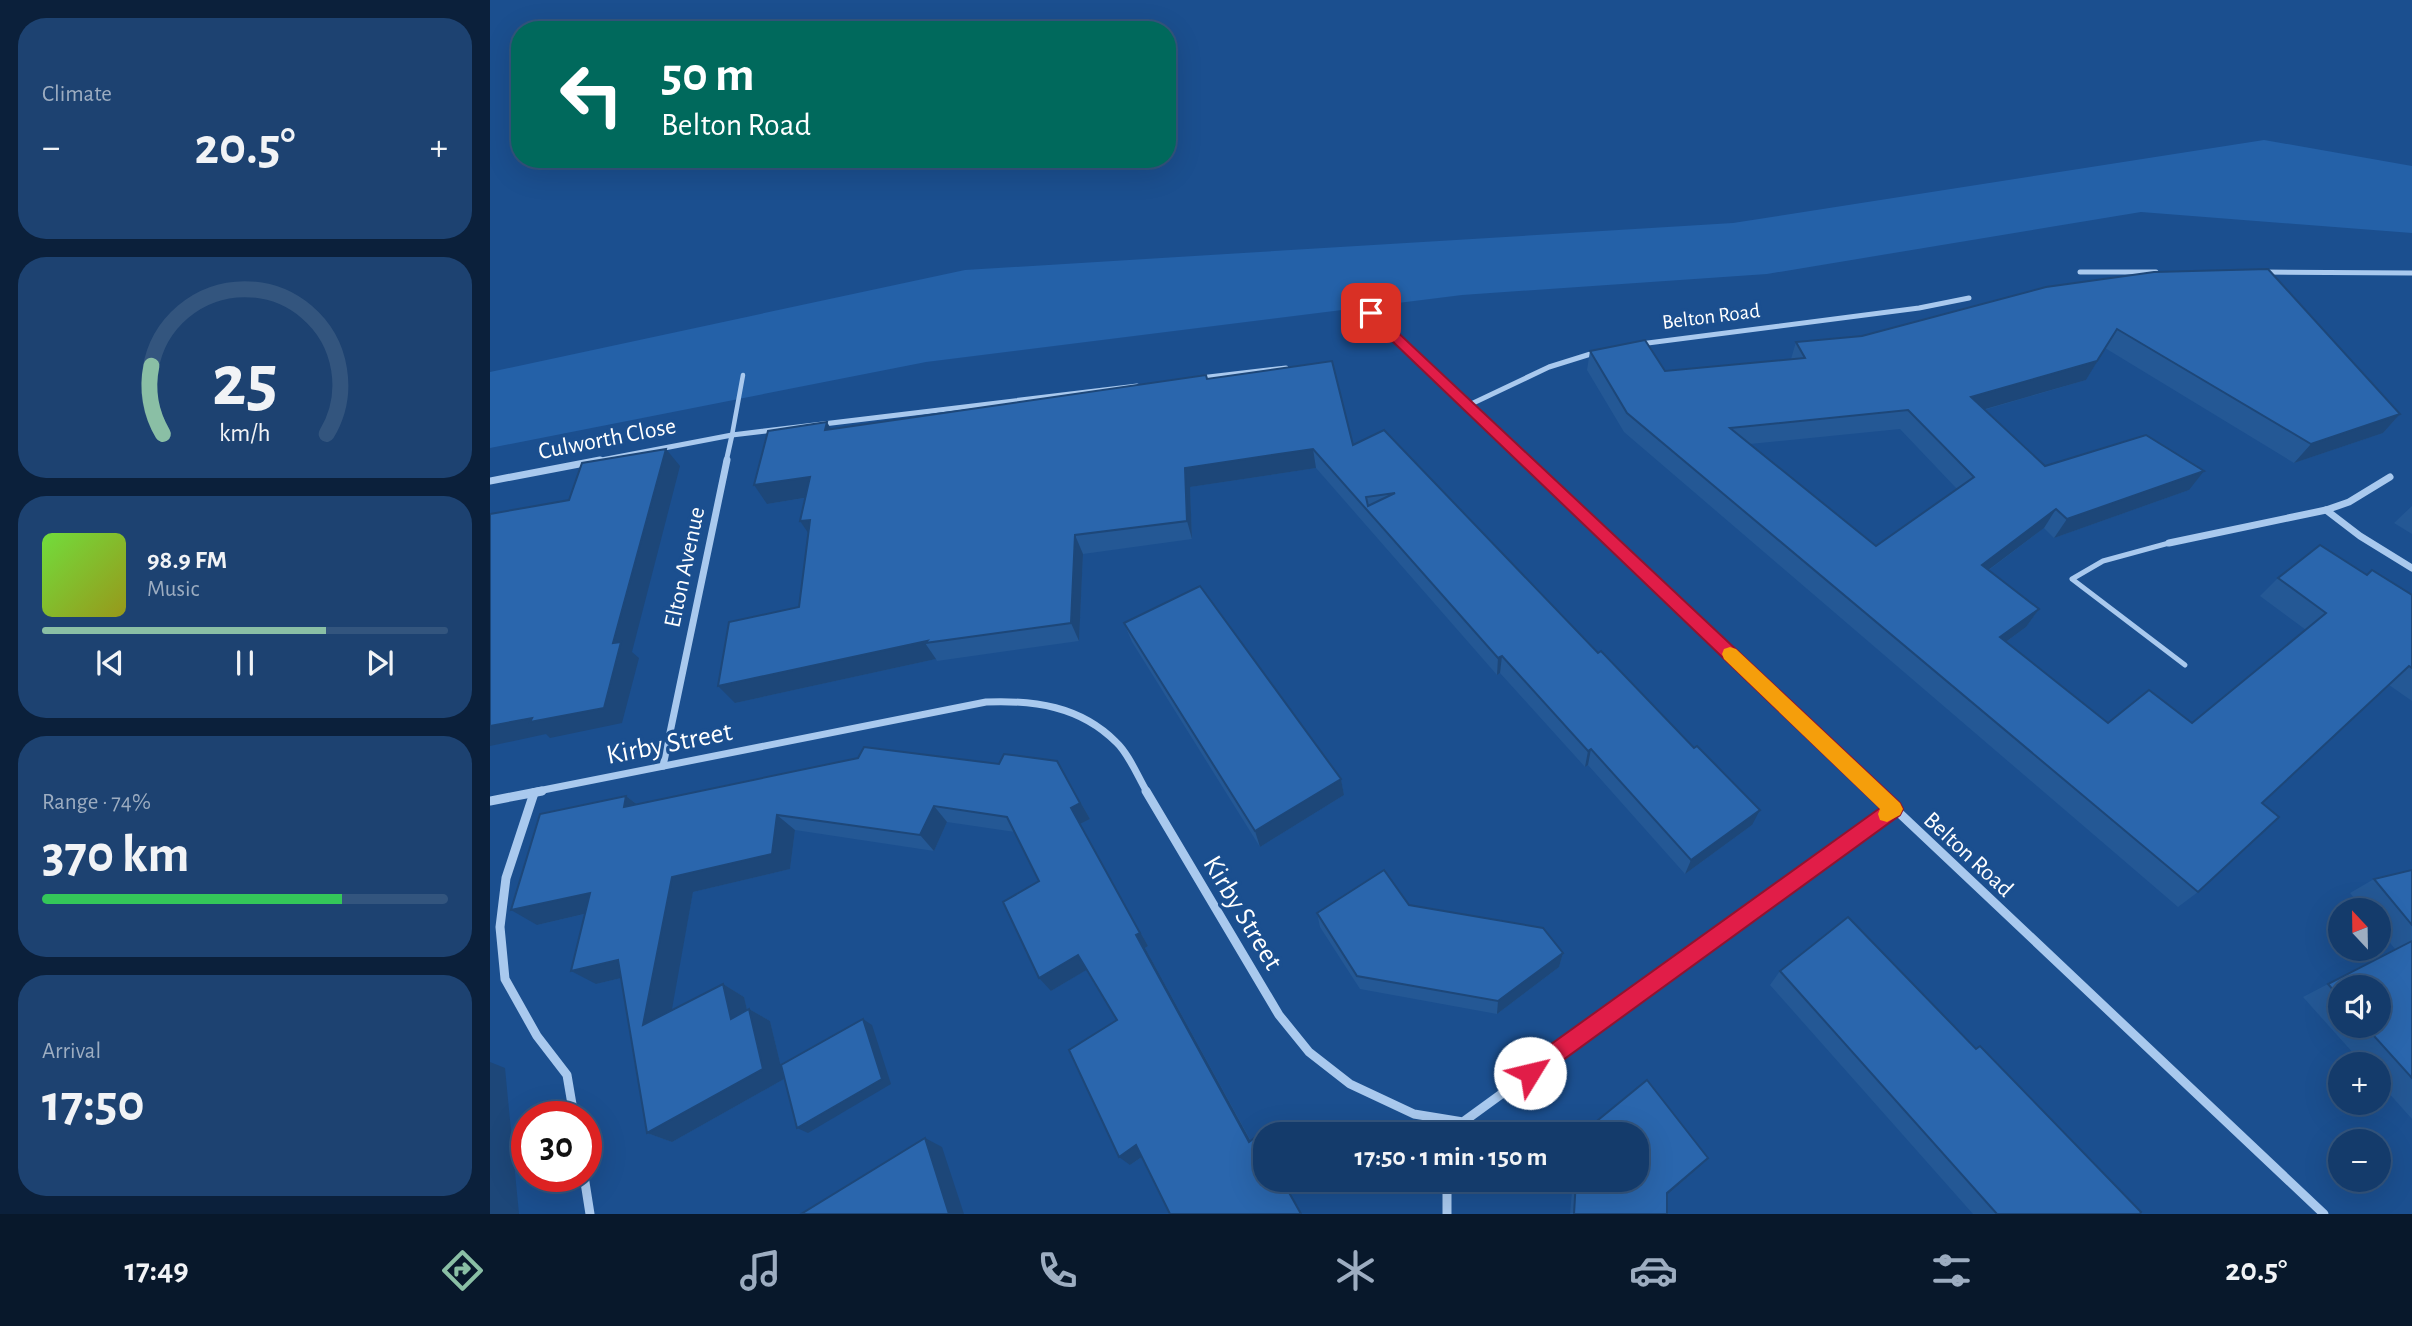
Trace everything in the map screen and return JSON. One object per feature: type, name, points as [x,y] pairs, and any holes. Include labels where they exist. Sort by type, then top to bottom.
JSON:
[{"type":"street","points":[[2080,272],[2163,272]]},
{"type":"street","points":[[2260,272],[2412,273]]},
{"type":"street","name":"Belton Road","points":[[1631,345],[1919,308],[1969,298]]},
{"type":"street","name":"Belton Road","points":[[1371,313],[2324,1214]]},
{"type":"street","points":[[1469,405],[1572,358],[1609,349]]},
{"type":"street","points":[[1194,379],[1291,367]]},
{"type":"street","name":"Culworth Close","points":[[490,481],[732,435],[1152,384]]},
{"type":"street","name":"Elton Avenue","points":[[663,766],[732,435]]},
{"type":"street","points":[[2169,542],[2326,510],[2349,502],[2390,477]]},
{"type":"street","points":[[2326,510],[2360,536],[2412,568]]},
{"type":"street","name":"Kirby Street","points":[[490,802],[986,702],[1018,700],[1068,709],[1089,719],[1118,743],[1279,1016],[1309,1052],[1350,1084],[1414,1114],[1463,1122]]},
{"type":"street","points":[[534,793],[506,878],[500,928],[505,979],[537,1036],[567,1075],[571,1101]]},
{"type":"street","points":[[1463,1122],[1821,859],[1894,809]]},
{"type":"street","points":[[587,1192],[590,1214]]},
{"type":"street","points":[[1447,1192],[1447,1214]]},
{"type":"lane","name":"Elton Avenue","points":[[732,435],[743,376]]},
{"type":"lane","points":[[2169,542],[2103,561],[2072,579],[2185,665]]},
{"type":"shaded area","points":[[2264,140],[2412,166],[2412,233],[2141,212],[1767,274],[1462,295],[926,362],[490,448],[490,372],[965,270],[1733,223]]},
{"type":"building","points":[[2268,269],[2400,414],[2311,444],[2117,329],[2097,361],[1971,397],[2045,466],[2146,435],[2204,471],[2067,519],[2056,509],[1982,565],[2039,609],[2000,637],[2108,723],[2149,690],[2192,723],[2326,613],[2278,578],[2320,545],[2367,575],[2372,570],[2412,595],[2412,668],[2409,666],[2262,803],[2279,817],[2198,892],[1627,413],[1590,351],[1645,340],[1665,371],[1805,358],[1796,342],[1862,336],[2046,287],[2154,272]],"holes":[[[1908,410],[1974,477],[1876,546],[1730,428]]]},
{"type":"building","points":[[1332,361],[1353,445],[1384,430],[1598,653],[1601,651],[1694,748],[1697,746],[1760,810],[1691,860],[1591,749],[1588,751],[1502,656],[1498,658],[1313,449],[1185,468],[1187,521],[1075,535],[1071,623],[925,643],[927,641],[718,686],[729,622],[799,607],[810,520],[800,521],[810,477],[754,485],[768,431],[827,422],[825,430],[1206,375],[1207,379]],"holes":[[[1395,493],[1368,506],[1366,497]]]},
{"type":"building","points":[[666,449],[613,643],[621,642],[604,708],[530,722],[532,718],[490,726],[490,514],[569,500],[582,463]]},
{"type":"building","points":[[1200,586],[1341,779],[1255,831],[1124,623]]},
{"type":"building","points":[[864,747],[999,764],[1004,754],[1057,761],[1080,803],[1071,808],[1140,933],[1136,935],[1249,1142],[1253,1139],[1253,1192],[1289,1192],[1301,1214],[1170,1214],[1136,1145],[1119,1157],[1069,1050],[1117,1020],[1078,955],[1039,978],[1003,902],[1039,881],[1007,817],[934,806],[920,835],[777,815],[772,854],[672,877],[643,1025],[723,984],[731,1019],[749,1009],[763,1069],[647,1133],[618,960],[571,971],[590,893],[511,910],[540,814],[626,796],[624,807],[858,758]]},
{"type":"building","points":[[1384,870],[1409,905],[1543,928],[1563,953],[1498,1001],[1357,976],[1317,913]]},
{"type":"building","points":[[2412,870],[2412,925],[2391,898],[2374,879]]},
{"type":"building","points":[[1848,917],[1976,1049],[1980,1046],[2141,1212],[2140,1214],[1997,1214],[1780,971]]},
{"type":"building","points":[[2412,941],[2412,1078],[2376,1038],[2391,1038],[2391,975],[2346,975],[2373,961],[2391,961],[2391,952]]},
{"type":"building","points":[[863,1019],[882,1079],[797,1128],[781,1065]]},
{"type":"building","points":[[1647,1080],[1708,1158],[1667,1193],[1667,1214],[1574,1214],[1575,1192],[1649,1192],[1649,1122],[1596,1122]]},
{"type":"building","points":[[925,1138],[949,1214],[801,1214]]},
{"type":"slow traffic","points":[[1730,654],[1894,809],[1887,814]]},
{"type":"route","points":[[1371,313],[1894,809],[1821,859],[1530,1073]]}]
